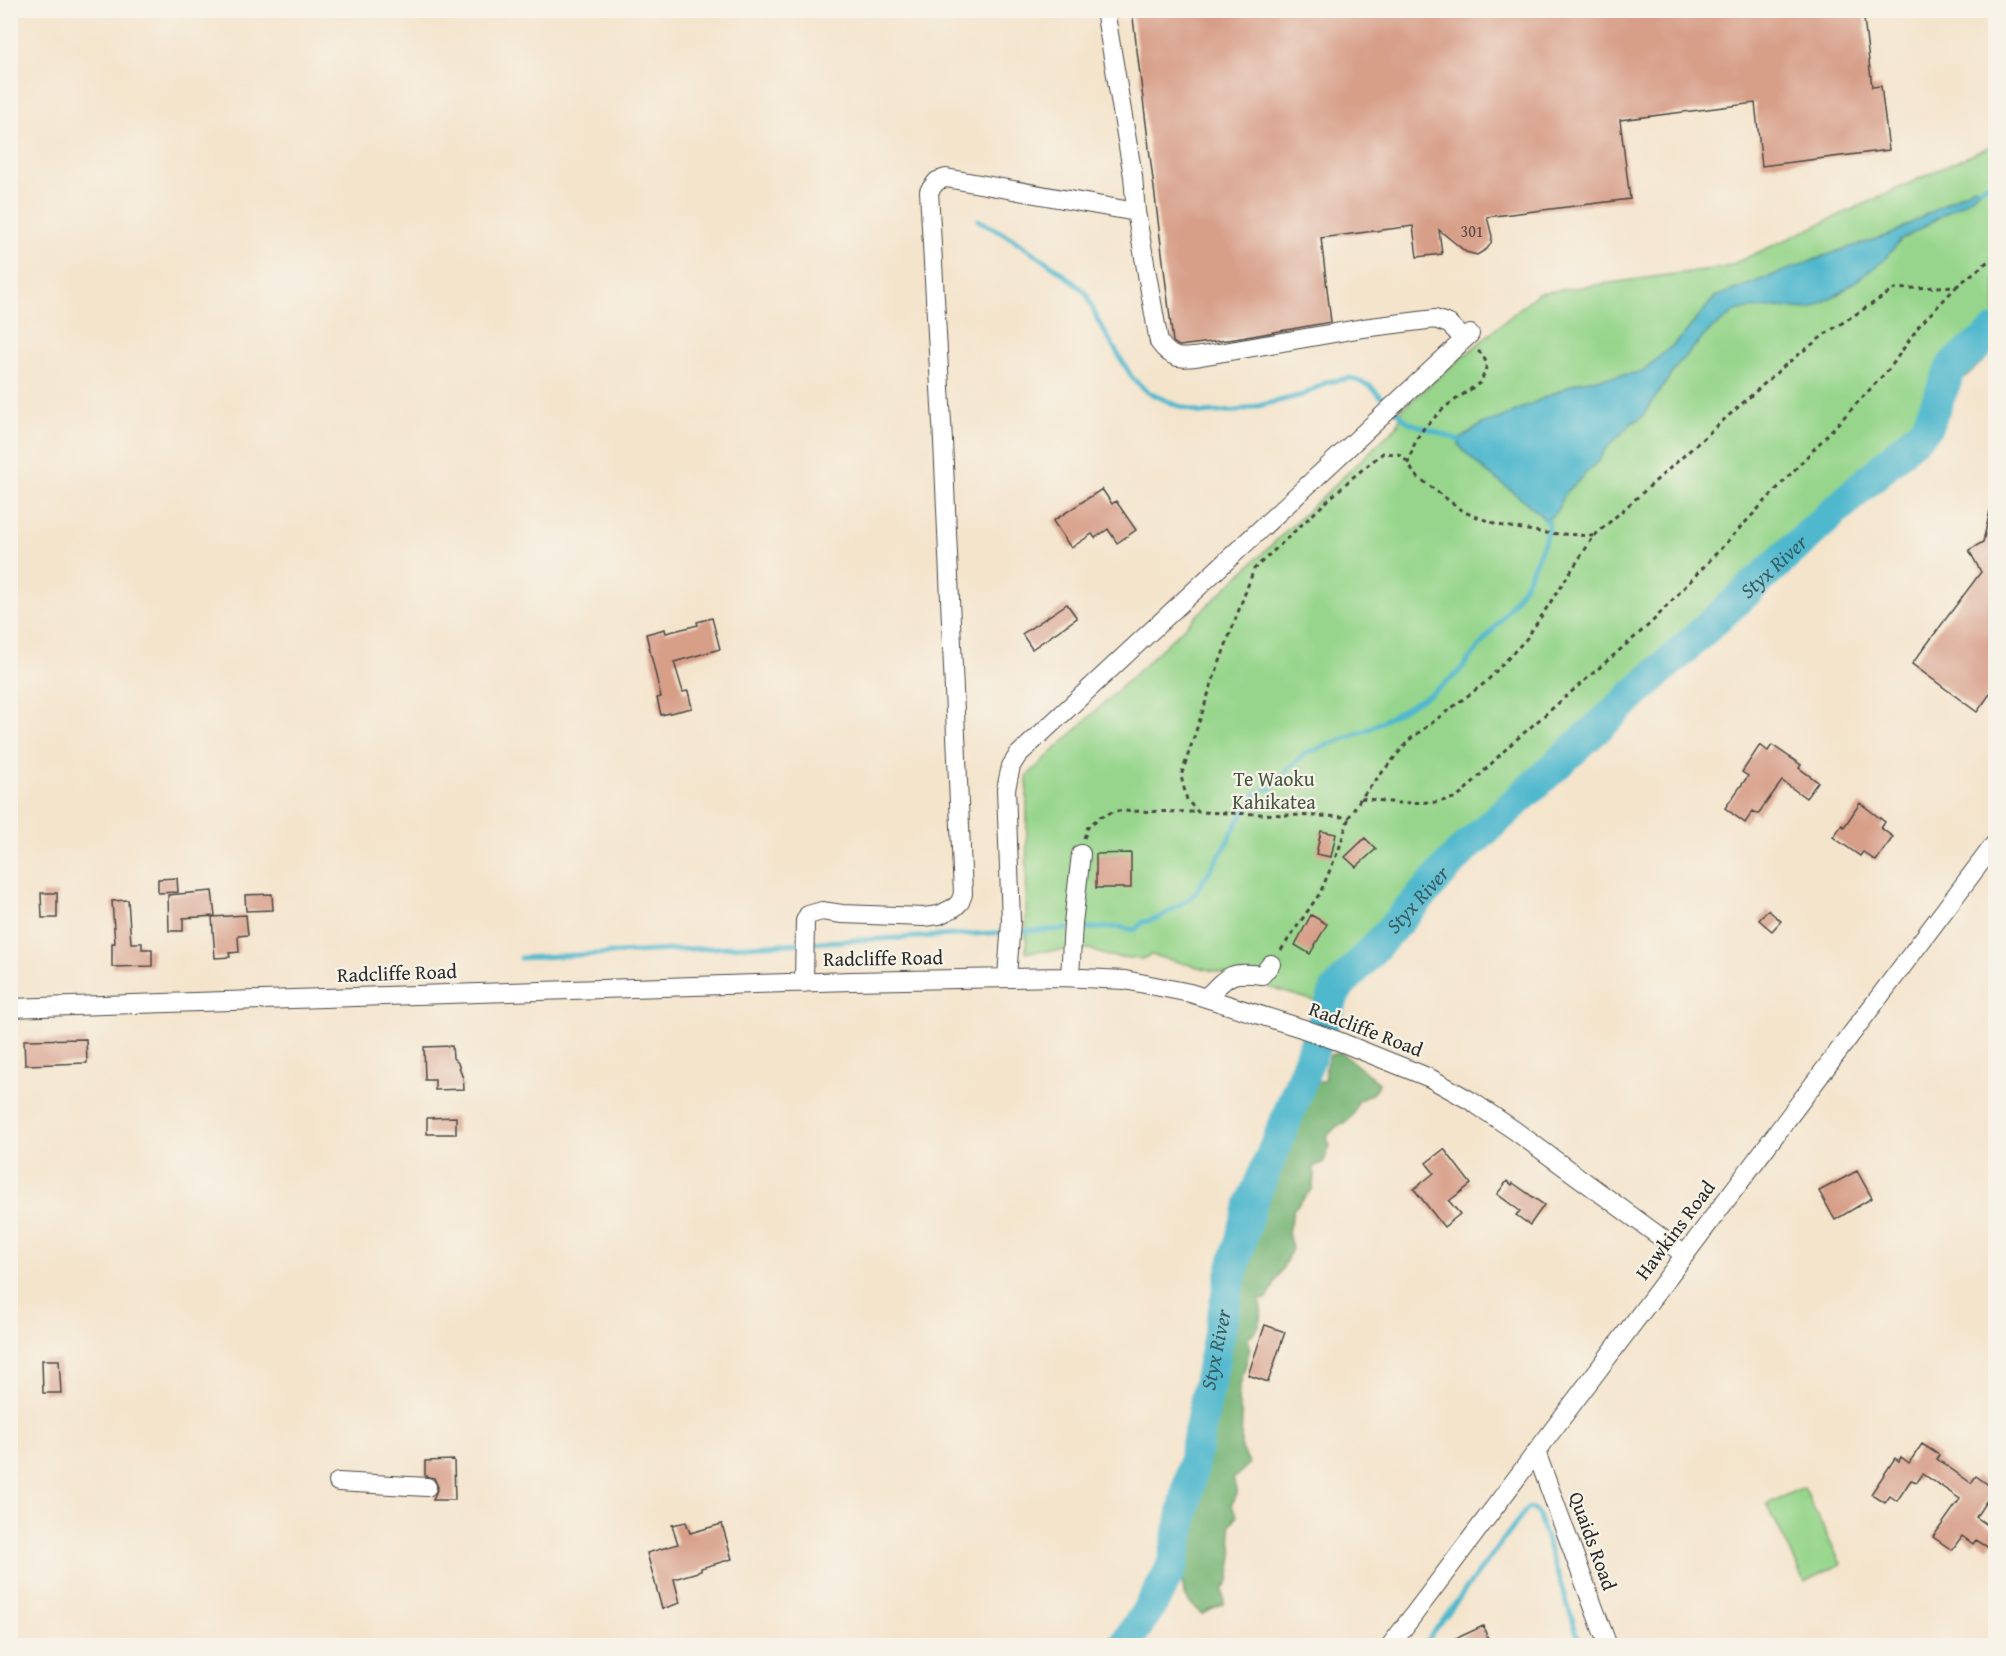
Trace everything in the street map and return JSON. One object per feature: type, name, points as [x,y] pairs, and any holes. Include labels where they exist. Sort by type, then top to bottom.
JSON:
[{"type":"street","points":[[1007,978],[1010,930],[1006,789],[1011,766],[1018,754],[1467,337],[1449,324],[1435,319],[1363,328],[1201,356],[1182,358],[1168,354],[1159,342],[1136,212],[1133,176],[1105,10]]},
{"type":"street","points":[[804,983],[805,921],[808,915],[822,911],[854,914],[939,915],[955,907],[963,894],[943,441],[929,191],[937,181],[946,178],[1136,212]]},
{"type":"street","name":"Hawkins Road","points":[[1390,1646],[1995,842]]},
{"type":"street","points":[[1070,977],[1072,929],[1081,854]]},
{"type":"street","points":[[1206,998],[1227,976],[1244,973],[1262,975],[1271,964]]},
{"type":"street","name":"Radcliffe Road","points":[[10,1008],[1007,978],[1070,977],[1146,984],[1206,998],[1301,1028],[1431,1078],[1471,1101],[1684,1255]]},
{"type":"street","name":"Quaids Road","points":[[1536,1452],[1608,1646]]},
{"type":"street","points":[[338,1482],[427,1487]]},
{"type":"path","points":[[1361,798],[1397,803],[1438,802],[1458,797],[1518,738],[1651,623],[1890,368],[1918,326],[1957,286],[1995,255]]},
{"type":"path","points":[[1271,964],[1320,893],[1339,849],[1349,817],[1361,798],[1409,740],[1486,682],[1527,638],[1594,536],[1784,366],[1828,333],[1895,289],[1957,286]]},
{"type":"path","points":[[1408,462],[1416,440],[1424,428],[1445,407],[1481,382],[1487,365],[1483,355],[1467,337]]},
{"type":"path","points":[[1198,812],[1187,800],[1182,776],[1213,680],[1254,569],[1352,478],[1383,453],[1398,454],[1408,462],[1414,474],[1464,512],[1499,525],[1546,533],[1594,536]]},
{"type":"path","points":[[1081,854],[1088,827],[1100,817],[1115,812],[1349,817]]},
{"type":"green space","name":"Te Waoku Kahikatea","points":[[1995,144],[1995,351],[1911,424],[1739,581],[1317,1002],[1229,975],[1151,955],[1142,959],[1107,956],[1090,949],[1026,952],[1027,776],[1397,426],[1403,408],[1538,293],[1726,267]]},
{"type":"green space","points":[[1340,1052],[1379,1083],[1373,1093],[1358,1101],[1354,1113],[1347,1122],[1337,1126],[1327,1136],[1330,1147],[1323,1163],[1313,1167],[1313,1188],[1293,1210],[1288,1232],[1292,1249],[1267,1299],[1259,1300],[1261,1321],[1248,1337],[1250,1348],[1239,1390],[1238,1402],[1242,1415],[1241,1446],[1249,1464],[1233,1479],[1236,1495],[1231,1504],[1237,1516],[1230,1525],[1233,1556],[1229,1581],[1223,1590],[1224,1604],[1202,1614],[1189,1602],[1184,1593],[1180,1564],[1171,1545],[1171,1534],[1178,1525],[1189,1518],[1189,1513],[1174,1502],[1178,1464],[1189,1461],[1190,1449],[1208,1426],[1232,1328],[1224,1311],[1227,1291],[1234,1282],[1237,1272],[1234,1258],[1237,1226],[1242,1219],[1261,1206],[1256,1194],[1255,1178],[1264,1151],[1280,1141],[1295,1108],[1310,1085],[1325,1080],[1330,1055]]},
{"type":"green space","points":[[1803,1487],[1841,1564],[1805,1582],[1767,1504]]},
{"type":"water","points":[[1974,187],[1980,189],[1968,200],[1901,240],[1883,261],[1840,293],[1810,309],[1775,307],[1738,310],[1709,331],[1679,363],[1642,417],[1632,423],[1604,451],[1599,460],[1565,494],[1556,512],[1546,521],[1525,501],[1479,466],[1459,445],[1459,440],[1482,424],[1503,417],[1578,382],[1641,372],[1680,339],[1715,297],[1838,251],[1892,234]]},
{"type":"building","points":[[1132,10],[1863,10],[1872,87],[1881,86],[1889,150],[1762,166],[1755,103],[1620,120],[1630,199],[1487,217],[1492,236],[1491,243],[1487,249],[1477,255],[1466,252],[1439,230],[1442,254],[1417,257],[1413,226],[1321,238],[1331,322],[1235,339],[1179,346],[1173,342]]},
{"type":"building","points":[[1102,489],[1112,504],[1116,501],[1136,530],[1117,543],[1108,529],[1095,538],[1092,534],[1071,548],[1053,521]]},
{"type":"building","points":[[1990,511],[1995,512],[1995,687],[1977,712],[1912,664],[1981,572],[1969,550],[1983,542]]},
{"type":"building","points":[[1067,604],[1077,618],[1032,649],[1022,634]]},
{"type":"building","points":[[712,618],[720,649],[674,662],[683,692],[688,691],[692,708],[661,715],[657,698],[661,697],[646,634],[665,629],[666,633],[698,625],[697,622]]},
{"type":"building","points":[[1760,745],[1768,751],[1772,745],[1801,765],[1799,768],[1818,782],[1806,798],[1782,781],[1758,814],[1753,811],[1745,823],[1725,808],[1748,776],[1742,772]]},
{"type":"building","points":[[1860,803],[1885,822],[1881,828],[1893,837],[1876,861],[1863,852],[1860,856],[1833,837],[1842,825],[1844,827]]},
{"type":"building","points":[[1321,831],[1336,834],[1331,857],[1316,854]]},
{"type":"building","points":[[1365,838],[1376,849],[1356,867],[1345,857]]},
{"type":"building","points":[[1131,853],[1131,888],[1096,888],[1096,854]]},
{"type":"building","points":[[177,878],[178,892],[158,893],[158,879]]},
{"type":"building","points":[[212,891],[215,916],[183,918],[183,931],[169,931],[168,895]]},
{"type":"building","points":[[41,893],[57,893],[57,918],[42,918]]},
{"type":"building","points":[[272,894],[273,910],[246,911],[245,895]]},
{"type":"building","points":[[128,900],[131,943],[142,943],[142,949],[152,949],[152,966],[112,967],[112,943],[115,943],[112,901]]},
{"type":"building","points":[[1768,910],[1781,921],[1772,931],[1759,920]]},
{"type":"building","points":[[246,915],[248,935],[238,936],[239,952],[229,953],[230,957],[215,958],[212,917]]},
{"type":"building","points":[[1311,915],[1327,924],[1310,954],[1295,945]]},
{"type":"building","points":[[86,1039],[87,1063],[25,1065],[24,1040]]},
{"type":"building","points":[[452,1046],[453,1058],[458,1063],[463,1076],[464,1089],[435,1090],[435,1080],[425,1080],[424,1047]]},
{"type":"building","points":[[456,1117],[456,1134],[427,1134],[427,1118]]},
{"type":"building","points":[[1444,1149],[1471,1184],[1449,1201],[1460,1214],[1444,1227],[1414,1189],[1434,1173],[1426,1163]]},
{"type":"building","points":[[1857,1171],[1872,1198],[1835,1220],[1819,1191]]},
{"type":"building","points":[[1507,1181],[1544,1205],[1530,1225],[1516,1215],[1520,1211],[1497,1194]]},
{"type":"building","points":[[1265,1325],[1285,1332],[1268,1382],[1248,1375]]},
{"type":"building","points":[[42,1360],[59,1360],[61,1393],[43,1393]]},
{"type":"building","points":[[1922,1444],[1939,1455],[1937,1459],[1971,1483],[1976,1476],[1994,1489],[1976,1517],[1995,1530],[1995,1539],[1989,1548],[1976,1540],[1973,1544],[1962,1536],[1952,1550],[1933,1537],[1960,1499],[1923,1474],[1917,1482],[1911,1480],[1897,1501],[1890,1496],[1885,1503],[1871,1494],[1895,1458],[1899,1461],[1901,1457],[1909,1463]]},
{"type":"building","points":[[454,1460],[455,1500],[433,1500],[438,1487],[434,1478],[425,1476],[425,1461]]},
{"type":"building","points":[[686,1522],[690,1533],[722,1524],[732,1559],[674,1579],[680,1603],[662,1609],[647,1553],[678,1544],[672,1525]]},
{"type":"building","points":[[1483,1626],[1491,1646],[1440,1646]]},
{"type":"waterway","points":[[1980,189],[1996,180]]},
{"type":"waterway","points":[[978,220],[1013,239],[1057,269],[1086,293],[1098,321],[1133,379],[1148,392],[1176,405],[1201,413],[1237,411],[1303,395],[1327,382],[1351,378],[1370,386],[1408,422],[1459,440]]},
{"type":"waterway","name":"Styx River","points":[[1124,1646],[1157,1596],[1173,1563],[1231,1275],[1251,1204],[1336,990],[1461,852],[1926,428],[1952,366],[1996,331]]},
{"type":"waterway","points":[[1077,929],[1120,927],[1135,930],[1143,922],[1159,918],[1193,896],[1257,793],[1273,787],[1306,753],[1367,730],[1432,693],[1458,673],[1500,621],[1525,585],[1544,543],[1549,523],[1546,521]]},
{"type":"waterway","points":[[521,958],[1068,929]]},
{"type":"waterway","points":[[1423,1646],[1529,1508],[1538,1514],[1581,1646]]}]
